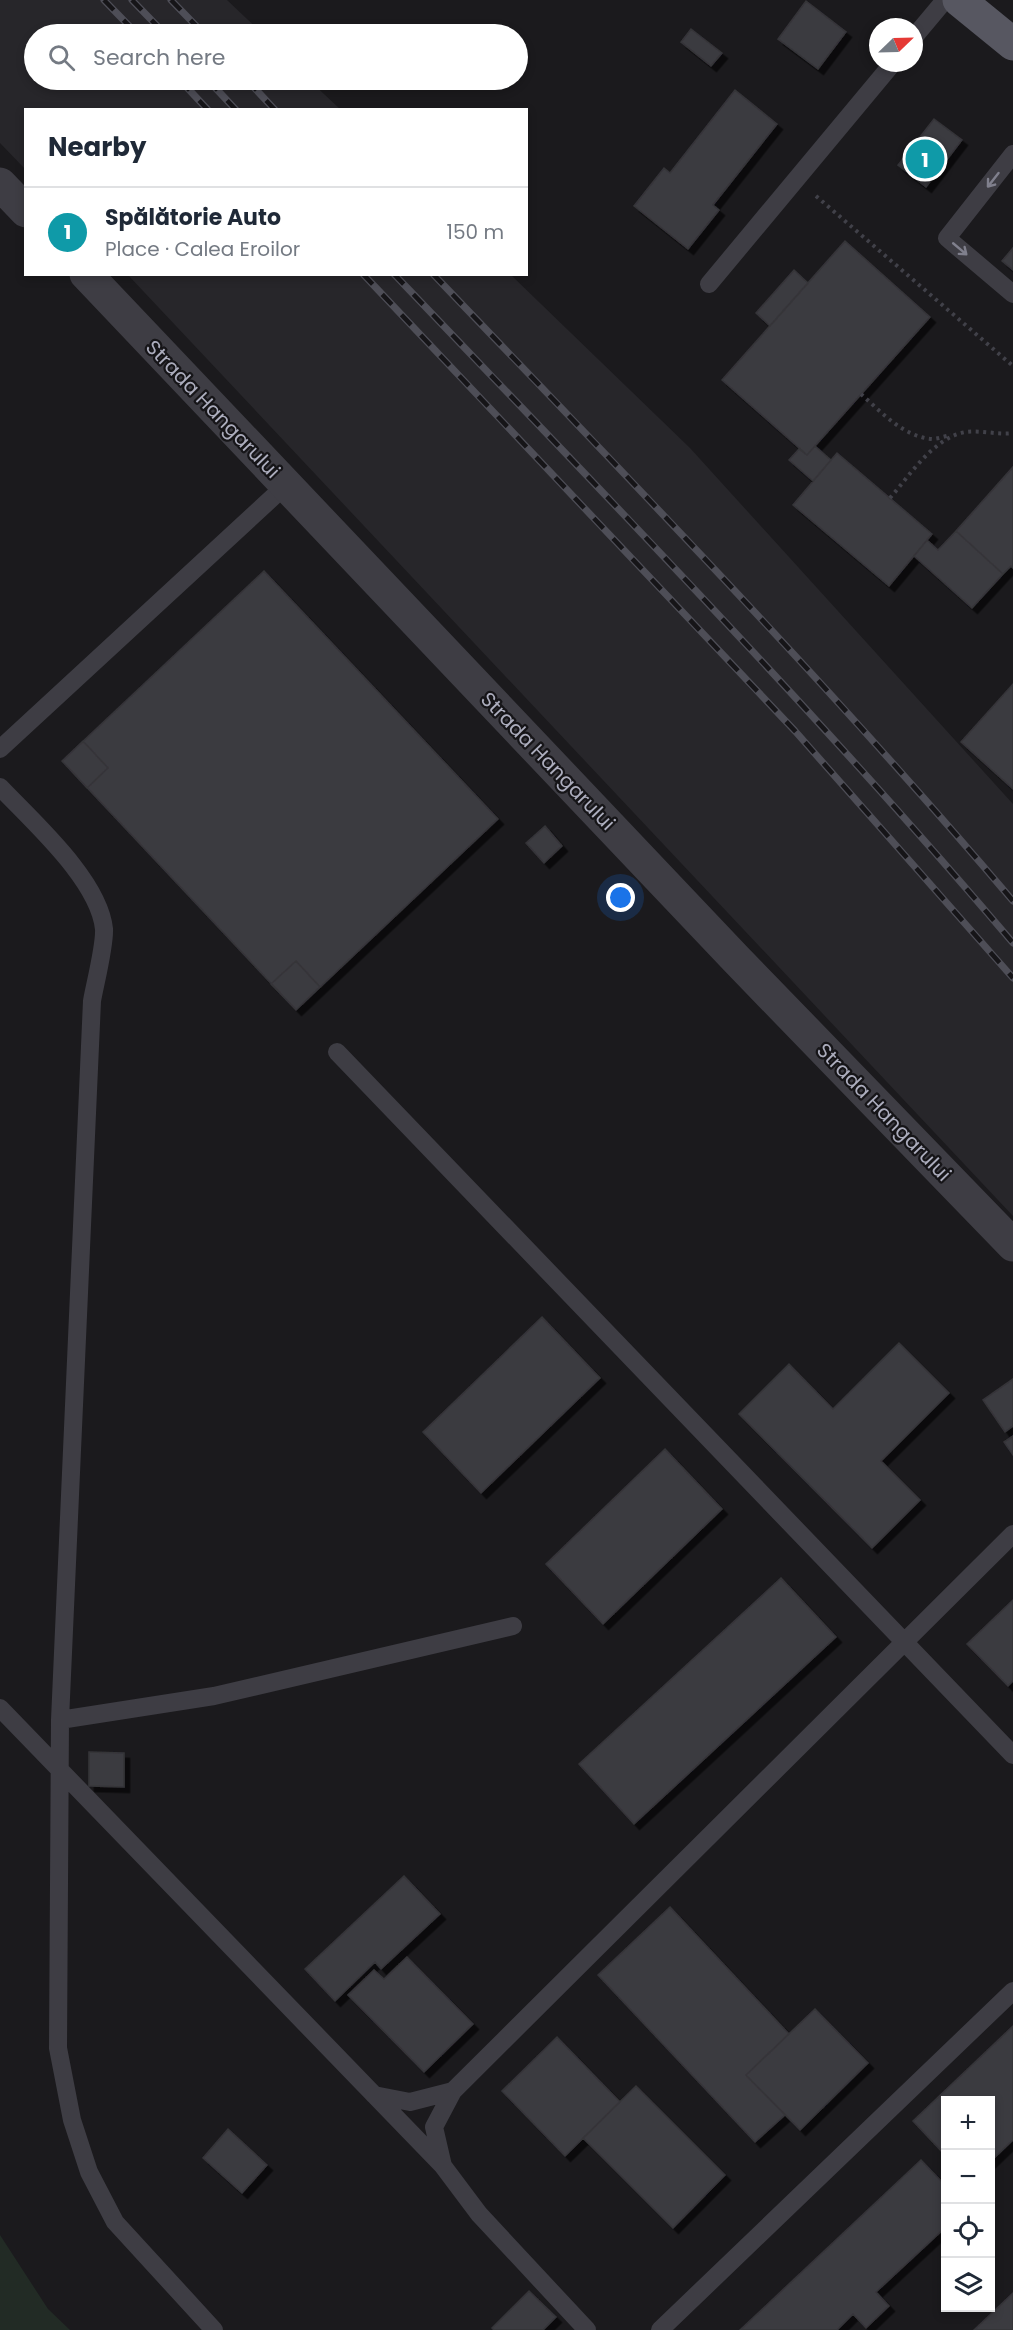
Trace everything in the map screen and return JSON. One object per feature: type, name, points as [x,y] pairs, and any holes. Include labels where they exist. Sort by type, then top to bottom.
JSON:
[{"type":"main road","points":[[959,0],[1013,44]]},
{"type":"street","points":[[0,184],[24,209]]},
{"type":"street","name":"Strada Hangarului","points":[[88,276],[736,959],[1013,1245]]},
{"type":"lane","points":[[923,27],[945,0]]},
{"type":"lane","points":[[709,284],[886,72]]},
{"type":"lane","points":[[1013,154],[947,238],[1013,294]]},
{"type":"lane","points":[[0,749],[286,485]]},
{"type":"lane","points":[[0,787],[62,852],[99,906],[104,931],[92,1002],[60,1720],[58,2049],[72,2120],[89,2172],[115,2222],[214,2330]]},
{"type":"lane","points":[[337,1052],[1013,1755]]},
{"type":"lane","points":[[443,2166],[434,2127],[453,2091],[1013,1534]]},
{"type":"lane","points":[[60,1720],[214,1696],[513,1626]]},
{"type":"lane","points":[[0,1708],[443,2166],[479,2214],[587,2330]]},
{"type":"lane","points":[[660,2330],[1013,1991]]},
{"type":"lane","points":[[374,2096],[410,2102],[453,2091]]},
{"type":"path","points":[[797,180],[1013,366]]},
{"type":"path","points":[[861,394],[886,417],[907,431],[932,439],[970,432],[1013,433]]},
{"type":"path","points":[[890,498],[936,447],[954,434]]},
{"type":"shaded area","points":[[0,0],[227,0],[252,24],[24,24],[24,90],[320,90],[339,108],[24,108],[24,168],[0,143]]},
{"type":"shaded area","points":[[129,276],[512,276],[690,448],[1013,804],[1013,1216]]},
{"type":"shaded area","points":[[0,2235],[48,2309],[70,2330],[0,2330]]},
{"type":"building","points":[[806,1],[846,32],[818,69],[778,39]]},
{"type":"building","points":[[691,29],[722,53],[711,66],[681,42]]},
{"type":"building","points":[[735,90],[777,124],[713,205],[719,210],[688,249],[634,206],[664,168],[670,173]]},
{"type":"building","points":[[934,119],[962,140],[926,187],[898,165]]},
{"type":"building","points":[[845,241],[930,317],[807,455],[722,380]]},
{"type":"building","points":[[1013,248],[1013,270],[1002,261]]},
{"type":"building","points":[[794,270],[808,283],[770,326],[756,313]]},
{"type":"building","points":[[815,446],[831,460],[813,481],[789,460],[799,449],[807,455]]},
{"type":"building","points":[[837,453],[932,534],[889,586],[793,505]]},
{"type":"building","points":[[1013,467],[1013,568],[1011,566],[1003,574],[956,531]]},
{"type":"building","points":[[956,531],[1003,574],[972,608],[914,556],[927,540],[938,550]]},
{"type":"building","points":[[264,571],[498,819],[296,1010],[62,761]]},
{"type":"building","points":[[1013,684],[1013,789],[961,742]]},
{"type":"building","points":[[83,741],[108,768],[87,788],[62,761]]},
{"type":"building","points":[[545,826],[562,846],[544,863],[526,843]]},
{"type":"building","points":[[296,961],[320,987],[296,1010],[271,984]]},
{"type":"building","points":[[542,1317],[600,1378],[481,1493],[423,1432]]},
{"type":"building","points":[[899,1343],[949,1393],[881,1461],[920,1500],[872,1548],[739,1414],[789,1364],[833,1409]]},
{"type":"building","points":[[1013,1379],[1013,1426],[1005,1432],[983,1400]]},
{"type":"building","points":[[1013,1436],[1013,1455],[1004,1442]]},
{"type":"building","points":[[665,1449],[722,1509],[603,1624],[546,1564]]},
{"type":"building","points":[[781,1578],[836,1637],[634,1824],[579,1764]]},
{"type":"building","points":[[1013,1600],[1013,1681],[1008,1686],[967,1644]]},
{"type":"building","points":[[89,1752],[124,1753],[124,1787],[89,1786]]},
{"type":"building","points":[[404,1876],[440,1914],[381,1969],[375,1962],[335,2001],[305,1969]]},
{"type":"building","points":[[670,1907],[789,2034],[746,2075],[785,2115],[755,2142],[598,1975]]},
{"type":"building","points":[[407,1957],[473,2024],[424,2072],[348,1995],[374,1970],[384,1979]]},
{"type":"building","points":[[815,2009],[868,2063],[800,2130],[746,2075]]},
{"type":"building","points":[[1013,2026],[1013,2140],[995,2157],[995,2096],[941,2096],[941,2151],[913,2121]]},
{"type":"building","points":[[557,2037],[620,2102],[565,2156],[502,2091]]},
{"type":"building","points":[[636,2086],[725,2175],[673,2228],[583,2138]]},
{"type":"building","points":[[228,2129],[267,2165],[242,2193],[203,2158]]},
{"type":"building","points":[[921,2160],[941,2181],[941,2232],[876,2292],[889,2306],[866,2328],[853,2314],[837,2330],[740,2330]]},
{"type":"building","points":[[529,2291],[556,2317],[543,2330],[494,2330],[492,2328]]},
{"type":"building","points":[[1013,2293],[1013,2330],[974,2330],[995,2312]]},
{"type":"railway","points":[[104,0],[127,24]]},
{"type":"railway","points":[[132,0],[155,24]]},
{"type":"railway","points":[[171,0],[194,24]]},
{"type":"railway","points":[[189,90],[206,108]]},
{"type":"railway","points":[[217,90],[234,108]]},
{"type":"railway","points":[[256,90],[273,108]]},
{"type":"railway","points":[[365,276],[795,731],[1013,978]]},
{"type":"railway","points":[[396,276],[786,687],[1013,943]]},
{"type":"railway","points":[[435,276],[801,662],[1013,901]]},
{"type":"place","name":"Spălătorie Auto","points":[[925,159]]}]
